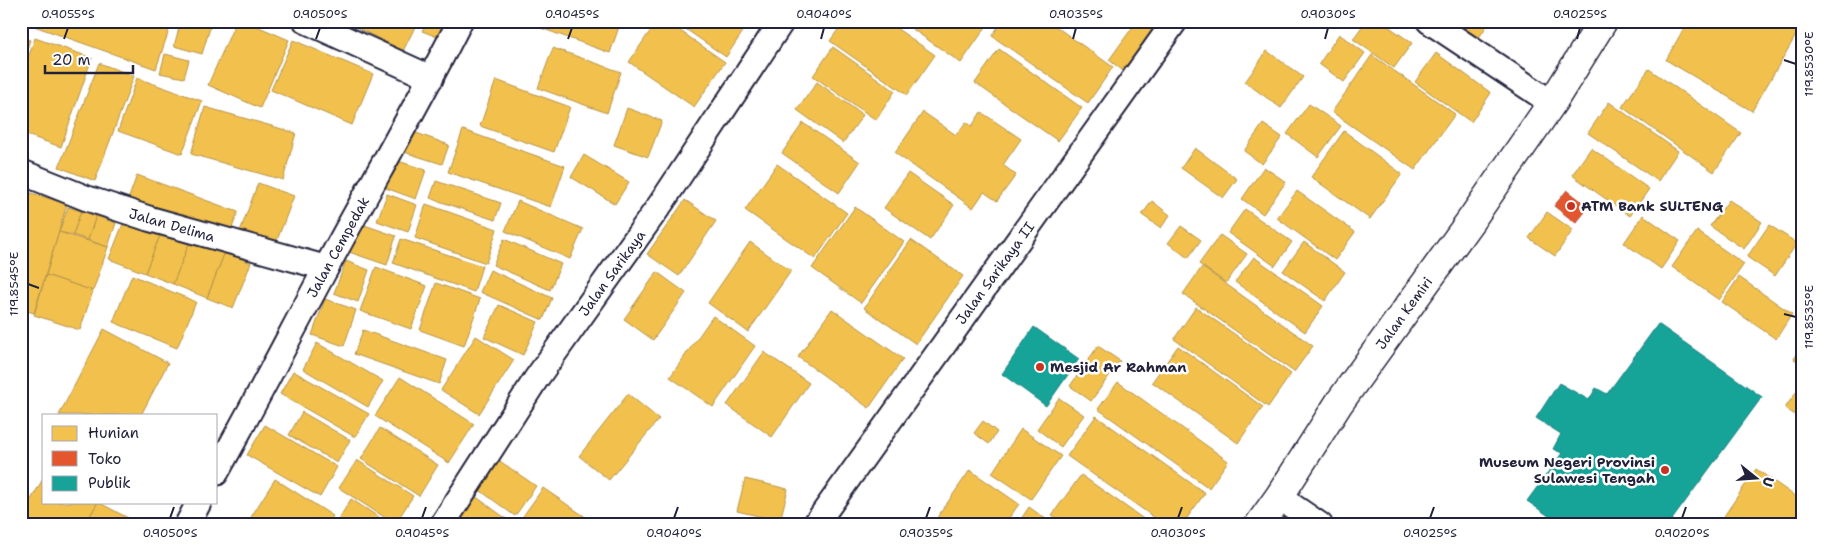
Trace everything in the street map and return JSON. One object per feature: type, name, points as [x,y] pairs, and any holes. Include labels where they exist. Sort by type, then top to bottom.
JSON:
[{"type":"street","points":[[306,21],[432,78]]},
{"type":"street","name":"Jalan Cempedak","points":[[218,469],[255,404],[326,268],[432,78],[460,21]]},
{"type":"street","name":"Jalan Sarikaya","points":[[442,525],[536,379],[662,202],[782,21]]},
{"type":"street","name":"Jalan Sarikaya II","points":[[815,525],[1175,21]]},
{"type":"street","points":[[1429,21],[1552,103]]},
{"type":"street","name":"Jalan Kemiri","points":[[1259,525],[1339,403],[1471,220],[1552,103],[1603,21]]},
{"type":"street","name":"Jalan Delima","points":[[21,172],[86,198],[150,219],[326,268]]},
{"type":"street","points":[[1279,497],[1320,525]]},
{"type":"building: Hunian","points":[[36,21],[172,21],[156,69],[34,26]]},
{"type":"building: Hunian","points":[[181,21],[212,21],[202,54],[174,46]]},
{"type":"building: Hunian","points":[[236,21],[245,21],[289,40],[260,108],[208,85]]},
{"type":"building: Hunian","points":[[344,21],[418,21],[403,51]]},
{"type":"building: Hunian","points":[[427,21],[453,21],[445,40],[422,31]]},
{"type":"building: Hunian","points":[[528,21],[621,21],[610,53],[527,23]]},
{"type":"building: Hunian","points":[[657,21],[666,21],[725,62],[694,107],[629,62]]},
{"type":"building: Hunian","points":[[674,21],[750,21],[726,57]]},
{"type":"building: Hunian","points":[[844,21],[886,21],[935,55],[907,95],[830,41]]},
{"type":"building: Hunian","points":[[901,21],[990,21],[961,63]]},
{"type":"building: Hunian","points":[[1002,21],[1048,21],[1113,67],[1088,103],[992,36]]},
{"type":"building: Hunian","points":[[1137,21],[1164,21],[1126,73],[1109,60]]},
{"type":"building: Hunian","points":[[1366,21],[1381,21],[1412,43],[1394,68],[1353,39]]},
{"type":"building: Hunian","points":[[1440,21],[1490,21],[1474,45]]},
{"type":"building: Hunian","points":[[1688,21],[1802,21],[1802,25],[1752,111],[1666,60]]},
{"type":"building: Hunian","points":[[1339,34],[1365,53],[1344,82],[1319,64]]},
{"type":"building: Hunian","points":[[21,38],[30,40],[21,67]]},
{"type":"building: Hunian","points":[[35,38],[92,58],[61,147],[21,133],[21,78]]},
{"type":"building: Hunian","points":[[293,40],[373,74],[352,125],[271,90]]},
{"type":"building: Hunian","points":[[833,47],[895,91],[876,120],[813,76]]},
{"type":"building: Hunian","points":[[553,48],[621,72],[607,113],[538,88]]},
{"type":"building: Hunian","points":[[999,49],[1082,108],[1058,141],[975,83]]},
{"type":"building: Hunian","points":[[1267,51],[1303,77],[1281,108],[1245,82]]},
{"type":"building: Hunian","points":[[1436,53],[1491,93],[1471,122],[1415,82]]},
{"type":"building: Hunian","points":[[165,54],[189,60],[184,78],[160,73]]},
{"type":"building: Hunian","points":[[1372,55],[1455,114],[1415,170],[1332,112]]},
{"type":"building: Hunian","points":[[99,63],[134,76],[95,181],[59,167]]},
{"type":"building: Hunian","points":[[1649,69],[1741,133],[1714,172],[1622,107]]},
{"type":"building: Hunian","points":[[137,78],[202,101],[182,154],[118,131]]},
{"type":"building: Hunian","points":[[496,80],[570,107],[554,152],[480,126]]},
{"type":"building: Hunian","points":[[817,82],[863,115],[843,143],[797,110]]},
{"type":"building: Hunian","points":[[1609,102],[1678,151],[1658,181],[1588,133]]},
{"type":"building: Hunian","points":[[1309,104],[1341,126],[1318,157],[1287,134]]},
{"type":"building: Hunian","points":[[205,107],[296,133],[283,180],[191,154]]},
{"type":"building: Hunian","points":[[627,108],[662,121],[648,157],[614,145]]},
{"type":"building: Hunian","points":[[923,112],[956,135],[966,122],[972,126],[981,112],[1021,139],[1003,165],[1016,175],[997,201],[984,192],[973,208],[895,153]]},
{"type":"building: Hunian","points":[[803,123],[860,162],[839,193],[782,153]]},
{"type":"building: Hunian","points":[[1263,124],[1282,137],[1262,164],[1244,151]]},
{"type":"building: Hunian","points":[[463,130],[565,166],[551,207],[448,172]]},
{"type":"building: Hunian","points":[[411,131],[449,145],[442,164],[404,152]]},
{"type":"building: Hunian","points":[[1344,131],[1402,174],[1370,219],[1311,177]]},
{"type":"building: Hunian","points":[[1195,148],[1237,179],[1223,198],[1181,168]]},
{"type":"building: Hunian","points":[[1591,148],[1649,189],[1630,216],[1572,175]]},
{"type":"building: Hunian","points":[[584,155],[629,182],[615,204],[571,177]]},
{"type":"building: Hunian","points":[[392,159],[426,170],[416,199],[383,187]]},
{"type":"building: Hunian","points":[[777,164],[847,213],[815,259],[745,210]]},
{"type":"building: Hunian","points":[[1264,167],[1286,182],[1263,214],[1242,199]]},
{"type":"building: Hunian","points":[[908,173],[954,205],[930,240],[884,208]]},
{"type":"building: Hunian","points":[[137,175],[238,212],[229,236],[128,200]]},
{"type":"building: Hunian","points":[[436,181],[501,203],[495,220],[430,198]]},
{"type":"building: Hunian","points":[[258,183],[294,196],[274,248],[239,234]]},
{"type":"building: Hunian","points":[[21,190],[31,193],[21,225]]},
{"type":"building: Hunian","points":[[1297,191],[1355,232],[1335,260],[1277,218]]},
{"type":"building: Hunian","points":[[31,193],[67,204],[34,313],[21,309],[21,225]]},
{"type":"building: Hunian","points":[[387,194],[417,205],[408,232],[377,221]]},
{"type":"building: Hunian","points":[[685,200],[716,221],[679,276],[647,254]]},
{"type":"building: Hunian","points":[[1729,200],[1762,222],[1744,249],[1710,226]]},
{"type":"building: Hunian","points":[[518,201],[583,229],[570,259],[505,231]]},
{"type":"building: Hunian","points":[[1152,201],[1170,215],[1161,228],[1142,215]]},
{"type":"building: Hunian","points":[[426,204],[497,229],[486,263],[415,238]]},
{"type":"building: Hunian","points":[[68,207],[81,211],[73,235],[59,232]]},
{"type":"building: Hunian","points":[[855,207],[904,242],[861,303],[812,268]]},
{"type":"building: Hunian","points":[[1245,209],[1292,242],[1275,266],[1228,233]]},
{"type":"building: Hunian","points":[[81,211],[96,216],[88,240],[73,235]]},
{"type":"building: Hunian","points":[[1547,212],[1573,230],[1555,256],[1529,238]]},
{"type":"building: Hunian","points":[[127,214],[163,228],[145,273],[109,259]]},
{"type":"building: Hunian","points":[[1643,215],[1680,241],[1661,269],[1624,243]]},
{"type":"building: Hunian","points":[[96,216],[116,223],[108,247],[88,240]]},
{"type":"building: Hunian","points":[[359,223],[396,236],[387,265],[349,252]]},
{"type":"building: Hunian","points":[[1769,225],[1797,243],[1775,276],[1747,257]]},
{"type":"building: Hunian","points":[[1181,226],[1201,240],[1188,258],[1168,243]]},
{"type":"building: Hunian","points":[[163,228],[191,239],[173,284],[145,273]]},
{"type":"building: Hunian","points":[[1697,231],[1744,264],[1719,300],[1672,267]]},
{"type":"building: Hunian","points":[[59,232],[108,247],[93,291],[46,275]]},
{"type":"building: Hunian","points":[[1220,235],[1247,254],[1226,283],[1199,264]]},
{"type":"building: Hunian","points":[[191,239],[225,252],[207,298],[173,284]]},
{"type":"building: Hunian","points":[[401,239],[482,266],[474,292],[393,263]]},
{"type":"building: Hunian","points":[[504,239],[561,264],[550,290],[493,265]]},
{"type":"building: Hunian","points":[[911,240],[963,276],[916,344],[864,308]]},
{"type":"building: Hunian","points":[[750,242],[791,271],[748,332],[708,303]]},
{"type":"building: Hunian","points":[[1304,242],[1345,272],[1325,301],[1283,271]]},
{"type":"building: Hunian","points":[[225,252],[251,263],[233,308],[207,298]]},
{"type":"building: Hunian","points":[[1254,257],[1323,306],[1305,332],[1235,282]]},
{"type":"building: Hunian","points":[[346,261],[369,270],[358,302],[334,293]]},
{"type":"building: Hunian","points":[[376,267],[427,286],[411,329],[360,311]]},
{"type":"building: Hunian","points":[[1202,267],[1313,346],[1294,372],[1183,294]]},
{"type":"building: Hunian","points":[[490,270],[552,298],[543,320],[480,292]]},
{"type":"building: Hunian","points":[[657,272],[686,293],[653,340],[624,319]]},
{"type":"building: Hunian","points":[[46,275],[93,291],[80,330],[34,315]]},
{"type":"building: Hunian","points":[[132,275],[196,302],[177,348],[113,322]]},
{"type":"building: Hunian","points":[[1739,277],[1792,314],[1776,339],[1722,302]]},
{"type":"building: Hunian","points":[[436,283],[480,299],[464,346],[420,330]]},
{"type":"building: Hunian","points":[[325,299],[356,310],[344,346],[312,335]]},
{"type":"building: Hunian","points":[[499,305],[538,322],[523,355],[484,337]]},
{"type":"building: Hunian","points":[[1196,307],[1291,374],[1268,407],[1174,339]]},
{"type":"building: Hunian","points":[[832,309],[903,359],[869,408],[798,357]]},
{"type":"building: Hunian","points":[[713,316],[755,346],[713,407],[670,377]]},
{"type":"building: Hunian","points":[[104,329],[168,363],[142,414],[60,414]]},
{"type":"building: Hunian","points":[[363,330],[447,360],[439,384],[354,354]]},
{"type":"building: Hunian","points":[[476,336],[514,360],[479,414],[441,390]]},
{"type":"building: Hunian","points":[[317,343],[383,381],[368,407],[303,369]]},
{"type":"building: Hunian","points":[[1098,346],[1120,361],[1091,401],[1070,386]]},
{"type":"building: Hunian","points":[[1178,346],[1263,407],[1238,443],[1152,382]]},
{"type":"building: Hunian","points":[[1802,347],[1802,364],[1794,359]]},
{"type":"building: Hunian","points":[[764,352],[809,383],[772,437],[727,405]]},
{"type":"building: Hunian","points":[[293,371],[369,414],[355,437],[280,394]]},
{"type":"building: Hunian","points":[[400,377],[474,424],[449,463],[375,416]]},
{"type":"building: Hunian","points":[[1118,382],[1228,461],[1209,488],[1098,409]]},
{"type":"building: Hunian","points":[[1802,384],[1802,420],[1785,408]]},
{"type":"building: Hunian","points":[[628,394],[659,419],[609,480],[579,456]]},
{"type":"building: Hunian","points":[[1059,398],[1084,415],[1061,447],[1037,429]]},
{"type":"building: Hunian","points":[[302,412],[350,440],[337,463],[289,435]]},
{"type":"building: Hunian","points":[[1096,416],[1205,493],[1182,525],[1165,525],[1067,456]]},
{"type":"building: Hunian","points":[[983,421],[997,432],[989,444],[974,433]]},
{"type":"building: Hunian","points":[[265,425],[337,467],[320,497],[247,455]]},
{"type":"building: Hunian","points":[[380,428],[438,465],[419,496],[361,459]]},
{"type":"building: Hunian","points":[[1021,429],[1061,456],[1031,499],[992,473]]},
{"type":"building: Hunian","points":[[494,457],[536,486],[515,516],[474,486]]},
{"type":"building: Hunian","points":[[357,460],[413,496],[395,524],[339,488]]},
{"type":"building: Hunian","points":[[1756,469],[1802,501],[1802,525],[1718,525]]},
{"type":"building: Hunian","points":[[970,470],[1019,504],[1004,525],[932,525]]},
{"type":"building: Hunian","points":[[1081,475],[1152,525],[1066,525],[1052,515]]},
{"type":"building: Hunian","points":[[275,479],[333,516],[328,525],[246,525]]},
{"type":"building: Hunian","points":[[745,479],[788,489],[780,521],[737,511]]},
{"type":"building: Hunian","points":[[42,480],[42,504],[97,504],[85,525],[21,525],[21,517]]},
{"type":"building: Hunian","points":[[543,488],[587,518],[582,525],[528,525],[521,519]]},
{"type":"building: Hunian","points":[[475,496],[508,520],[505,525],[455,525]]},
{"type":"building: Hunian","points":[[351,499],[391,525],[335,525]]},
{"type":"building: Hunian","points":[[97,504],[102,504],[128,518],[124,525],[85,525]]},
{"type":"building: Hunian","points":[[1029,507],[1054,525],[1017,525]]},
{"type":"building: Toko","name":"ATM Bank SULTENG","points":[[1567,190],[1589,207],[1576,223],[1554,206]]},
{"type":"building: Publik","points":[[1658,324],[1762,397],[1668,525],[1562,525],[1527,501],[1562,453],[1553,449],[1561,434],[1536,418],[1559,383],[1589,400],[1596,388],[1607,394]]},
{"type":"building: Publik","name":"Mesjid Ar Rahman","points":[[1034,327],[1079,359],[1046,406],[1002,374]]},
{"type":"place","name":"ATM Bank SULTENG","points":[[1571,206]]},
{"type":"place","name":"Mesjid Ar Rahman","points":[[1040,367]]},
{"type":"place","name":"Museum Negeri Provinsi Sulawesi Tengah","points":[[1665,470]]}]
